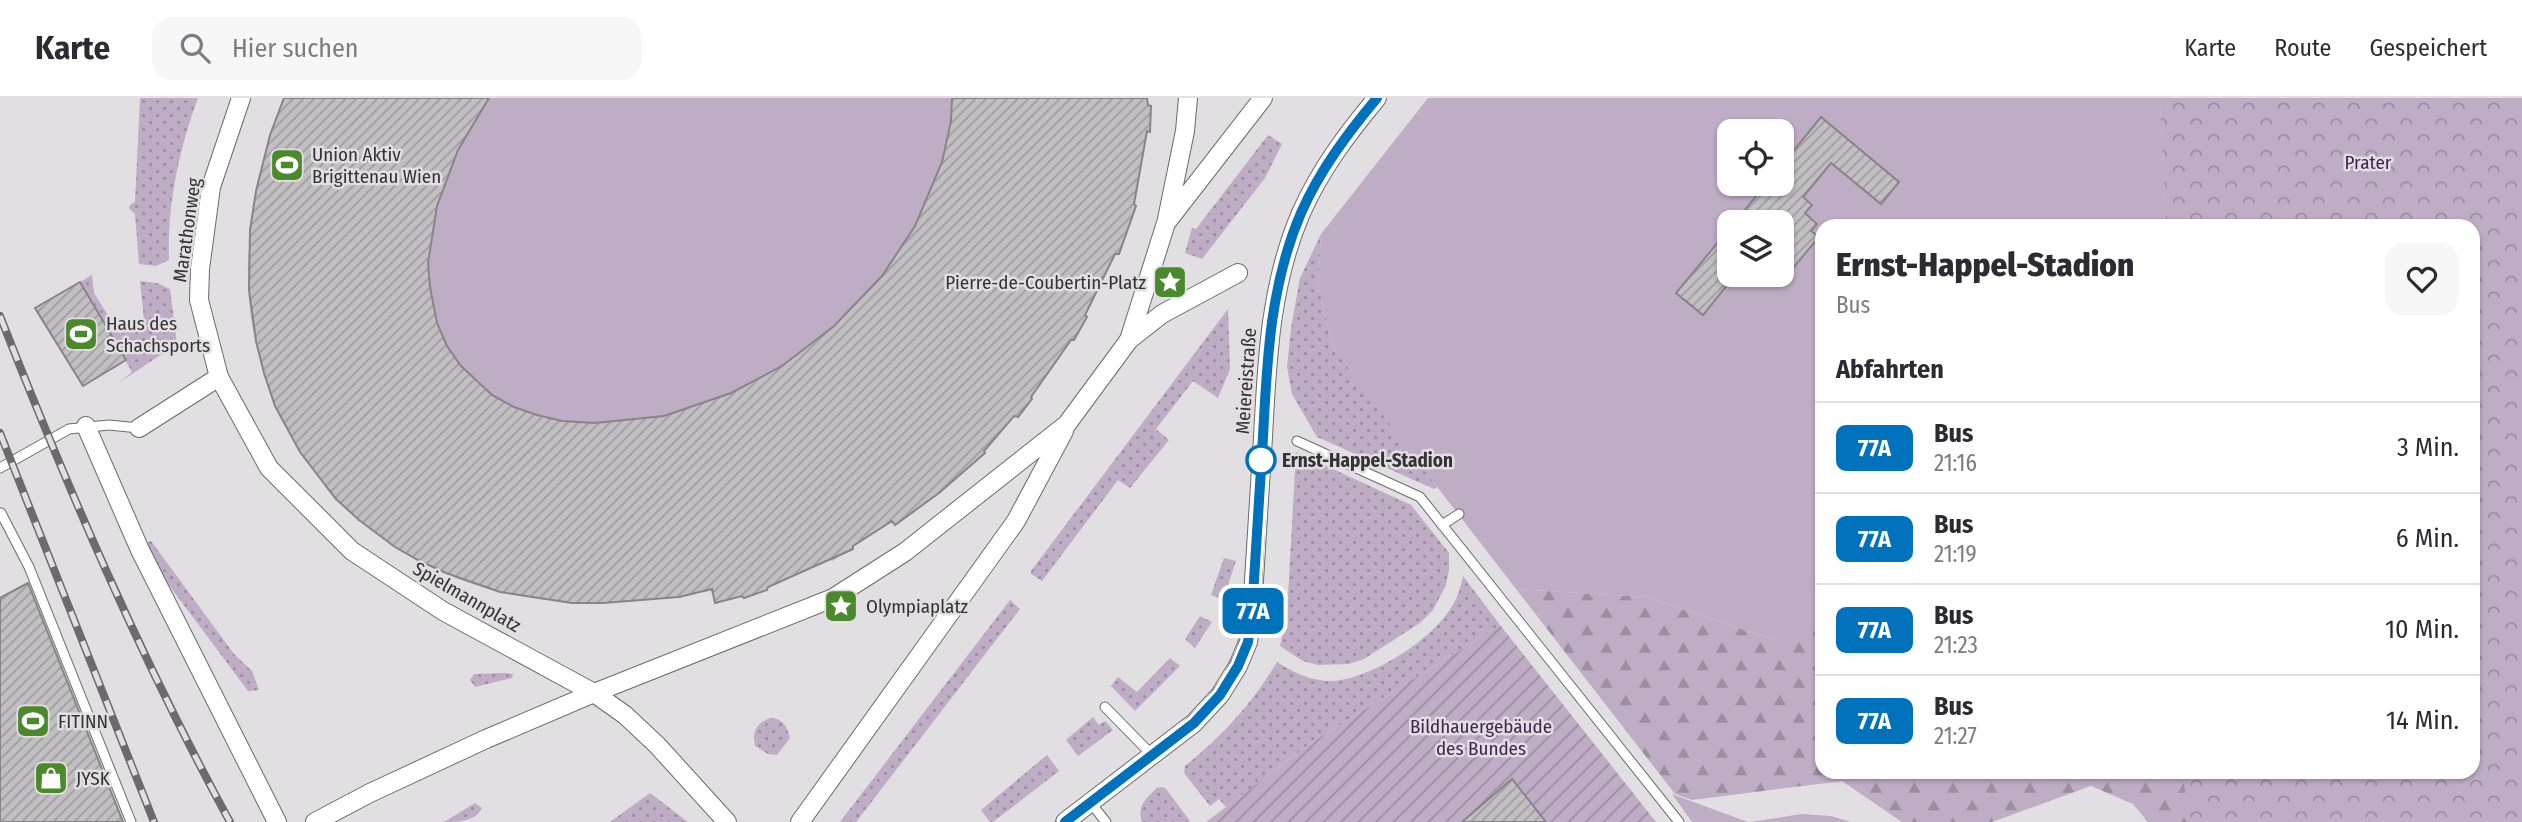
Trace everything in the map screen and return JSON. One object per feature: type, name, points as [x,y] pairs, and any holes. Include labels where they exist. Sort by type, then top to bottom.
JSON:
[{"type":"street","name":"Marathonweg","points":[[219,377],[199,300],[200,269],[211,187],[241,98]]},
{"type":"street","points":[[1129,340],[1166,223],[1185,131],[1188,98]]},
{"type":"street","points":[[1166,223],[1264,98]]},
{"type":"street","name":"Meiereistraße","points":[[1065,822],[1194,723],[1220,695],[1238,666],[1248,642],[1252,612],[1268,340],[1276,294],[1301,214],[1319,178],[1344,138],[1377,98]]},
{"type":"street","points":[[800,822],[1016,521],[1067,424],[1129,340],[1162,314],[1238,273]]},
{"type":"street","points":[[139,428],[219,377]]},
{"type":"street","name":"Spielmannplatz","points":[[219,377],[269,468],[352,551],[443,611],[594,693],[625,715],[649,737],[727,822]]},
{"type":"street","points":[[315,822],[463,750],[594,693],[833,598],[905,552],[1067,424]]},
{"type":"street","points":[[86,426],[140,550],[276,822]]},
{"type":"lane","points":[[0,468],[69,429],[86,426],[139,428]]},
{"type":"lane","points":[[1297,441],[1420,497],[1679,822]]},
{"type":"lane","points":[[0,513],[29,566],[131,822]]},
{"type":"lane","points":[[1442,524],[1459,514]]},
{"type":"lane","points":[[1105,707],[1152,755]]},
{"type":"lane","points":[[1090,803],[1106,822]]},
{"type":"green space","points":[[140,98],[198,98],[185,137],[172,198],[169,260],[156,266],[139,264],[135,214],[129,208],[135,202]]},
{"type":"green space","points":[[284,98],[1147,98],[1148,105],[1151,106],[1150,132],[1147,132],[1134,204],[1136,206],[1119,254],[1115,254],[1074,340],[1071,340],[1031,396],[1032,399],[1018,417],[1014,416],[998,434],[989,426],[975,442],[985,453],[939,493],[895,525],[887,513],[868,525],[873,533],[832,561],[830,559],[742,596],[715,603],[711,590],[659,599],[606,603],[554,601],[501,592],[447,574],[397,548],[354,513],[316,472],[286,426],[265,375],[252,320],[248,263],[259,179]]},
{"type":"green space","points":[[1428,98],[2160,98],[2166,219],[1815,219],[1815,627],[1772,639],[1646,597],[1516,589],[1333,347],[1318,285],[1321,234]]},
{"type":"green space","name":"Prater","points":[[2160,98],[2522,98],[2522,822],[2148,822],[2133,804],[2091,786],[1992,822],[1902,822],[1842,781],[1692,800],[1675,794],[1516,589],[1646,597],[1772,639],[1815,624],[1815,779],[2480,779],[2480,219],[2166,219]]},
{"type":"green space","name":"Prater","points":[[2160,98],[2522,98],[2522,822],[2188,822],[2184,779],[2480,779],[2480,219],[2166,219]]},
{"type":"green space","points":[[1268,135],[1282,144],[1265,178],[1202,259],[1185,253],[1192,228],[1196,229]]},
{"type":"green space","points":[[1321,234],[1318,285],[1333,347],[1437,487],[1434,489],[1317,437],[1292,394],[1287,367],[1300,278]]},
{"type":"green space","points":[[92,275],[94,293],[119,333],[145,330],[140,281],[157,283],[170,289],[177,344],[117,384],[132,372],[80,282]]},
{"type":"green space","points":[[1228,309],[1230,369],[1218,398],[1193,381],[1156,429],[1169,440],[1130,488],[1118,480],[1042,581],[1031,574],[1031,571]]},
{"type":"green space","points":[[1296,452],[1411,505],[1449,553],[1446,585],[1433,610],[1420,623],[1364,659],[1349,664],[1318,665],[1303,661],[1280,646],[1287,614]]},
{"type":"green space","points":[[151,541],[234,654],[252,671],[259,690],[248,691],[151,561],[146,543]]},
{"type":"green space","points":[[1224,558],[1236,561],[1223,600],[1211,595]]},
{"type":"green space","points":[[1463,576],[1500,625],[1311,743],[1226,807],[1219,799],[1210,806],[1184,773],[1185,766],[1235,719],[1277,662],[1317,680],[1332,681],[1364,674],[1399,656],[1431,632],[1456,599]]},
{"type":"green space","points":[[1010,600],[1020,609],[856,822],[840,822]]},
{"type":"green space","points":[[1200,616],[1212,622],[1195,648],[1185,639]]},
{"type":"green space","name":"Bildhauergebäude des Bundes","points":[[1500,625],[1656,822],[1206,822],[1311,743]]},
{"type":"green space","points":[[1170,658],[1180,666],[1135,711],[1111,686],[1118,677],[1137,692]]},
{"type":"green space","points":[[474,674],[513,674],[512,678],[475,687],[470,680]]},
{"type":"green space","points":[[1093,717],[1099,725],[1105,721],[1113,730],[1078,756],[1066,740]]},
{"type":"green space","points":[[770,718],[784,724],[790,738],[777,755],[768,754],[755,746],[756,729]]},
{"type":"green space","points":[[1047,755],[1059,771],[990,822],[981,810]]},
{"type":"green space","points":[[1162,787],[1189,822],[1142,822],[1143,803],[1157,788]]},
{"type":"green space","points":[[650,793],[688,822],[610,822]]},
{"type":"green space","points":[[1672,794],[1748,822],[1692,822]]},
{"type":"green space","points":[[475,803],[482,808],[471,819],[444,822]]},
{"type":"green space","points":[[1802,814],[1831,816],[1851,822],[1750,822]]},
{"type":"building","points":[[284,98],[489,98],[458,150],[437,206],[428,263],[437,323],[447,346],[461,366],[492,395],[537,415],[562,421],[595,423],[664,416],[731,393],[782,366],[834,326],[882,276],[915,226],[942,162],[951,121],[952,98],[1147,98],[1148,105],[1151,106],[1150,132],[1147,131],[1134,204],[1136,206],[1119,254],[1115,254],[1085,315],[1087,317],[1074,340],[1071,340],[1018,417],[1014,416],[985,453],[939,493],[895,525],[892,521],[853,546],[853,549],[768,587],[767,590],[744,598],[742,596],[715,603],[712,589],[679,597],[572,603],[500,592],[418,560],[395,547],[336,499],[300,452],[275,406],[264,373],[256,341],[249,290],[250,230],[256,191],[270,135]]},
{"type":"building","points":[[1821,117],[1899,182],[1881,204],[1831,163],[1803,197],[1812,205],[1805,213],[1815,222],[1811,231],[1815,234],[1815,242],[1794,267],[1794,210],[1745,210],[1756,196],[1794,196],[1794,150]]},
{"type":"building","points":[[1717,243],[1717,287],[1726,287],[1703,315],[1676,293]]},
{"type":"building","name":"Haus des Schachsports","points":[[80,282],[126,360],[83,386],[35,308]]},
{"type":"building","points":[[28,583],[123,822],[0,822],[0,598]]},
{"type":"building","points":[[1512,779],[1546,822],[1462,822]]},
{"type":"tram line","points":[[1057,822],[1163,740],[1198,708],[1213,692],[1236,653],[1249,603],[1262,359],[1273,287],[1286,239],[1311,183],[1369,98]]},
{"type":"tram line","points":[[1366,119],[1382,98]]},
{"type":"tram line","points":[[1182,738],[1225,696],[1244,664],[1256,627],[1260,606],[1274,366],[1282,298],[1300,233],[1333,164]]},
{"type":"railway","points":[[0,316],[107,573],[197,761],[230,822]]},
{"type":"railway","points":[[0,433],[154,822]]},
{"type":"bus line","name":"77A","points":[[1065,822],[1194,723],[1220,695],[1238,666],[1248,642],[1252,612],[1268,340],[1276,294],[1301,214],[1319,178],[1344,138],[1377,98]]},
{"type":"place","name":"Union Aktiv Brigittenau Wien","points":[[287,165]]},
{"type":"place","name":"Pierre-de-Coubertin-Platz","points":[[1170,282]]},
{"type":"place","name":"Haus des Schachsports","points":[[81,334]]},
{"type":"place","name":"Ernst-Happel-Stadion","points":[[1261,460]]},
{"type":"place","name":"Olympiaplatz","points":[[841,606]]},
{"type":"place","name":"FITINN","points":[[33,721]]},
{"type":"place","name":"JYSK","points":[[51,778]]}]
